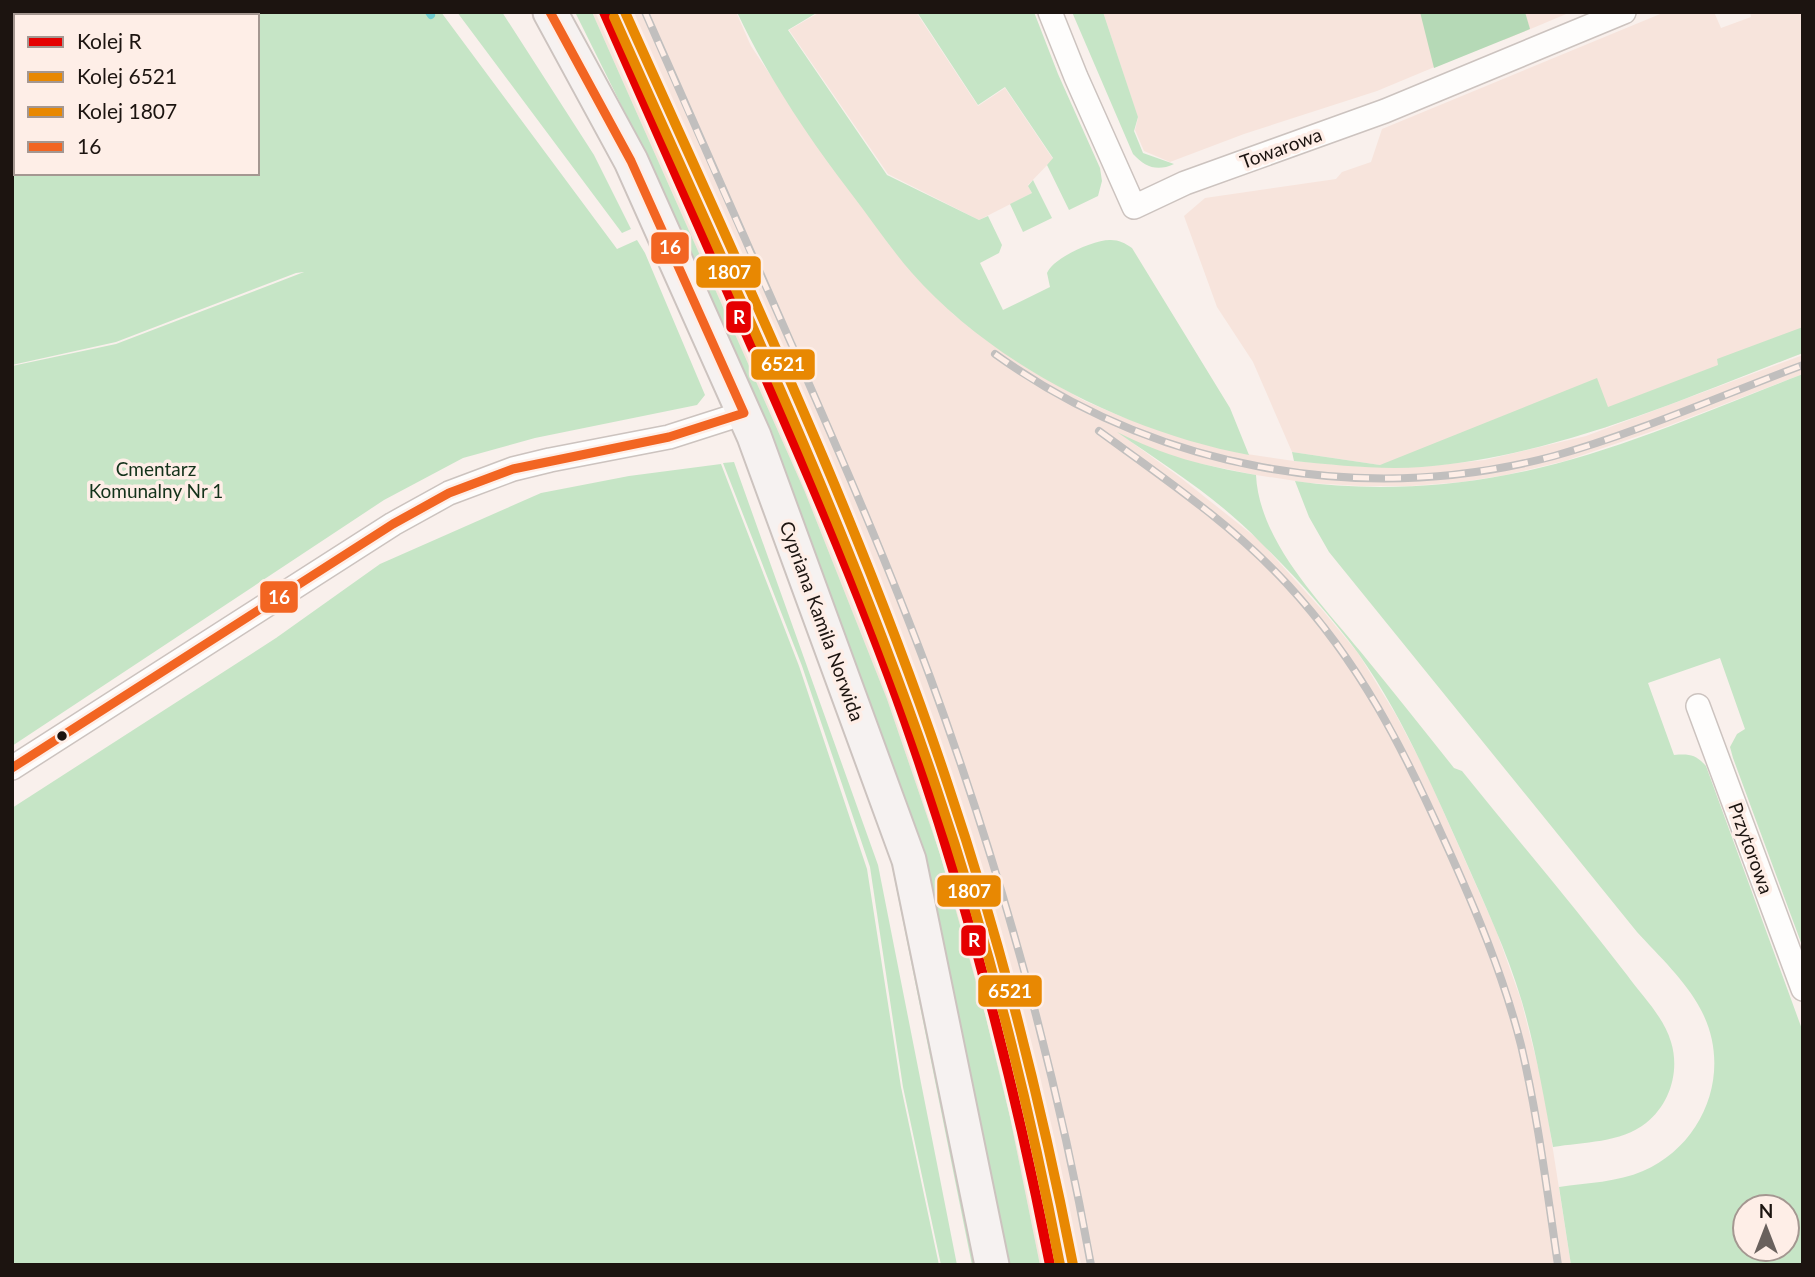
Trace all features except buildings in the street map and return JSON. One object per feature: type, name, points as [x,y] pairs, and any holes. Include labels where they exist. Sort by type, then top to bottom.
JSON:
[{"type":"street","name":"Cypriana Kamila Norwida","points":[[550,12],[631,161],[744,413],[909,860],[992,1265]]},
{"type":"street","name":"Towarowa","points":[[1050,12],[1076,78],[1134,206],[1185,183],[1385,111],[1625,12]]},
{"type":"street","points":[[12,768],[393,524],[449,493],[513,469],[669,437],[744,413]]},
{"type":"street","name":"Przytorowa","points":[[1699,706],[1803,989]]},
{"type":"shaded area","points":[[592,12],[736,12],[751,46],[827,160],[953,314],[1030,370],[1085,401],[1120,416],[1240,453],[1366,467],[1420,467],[1485,460],[1586,436],[1803,355],[1803,374],[1665,427],[1565,461],[1462,482],[1411,486],[1309,483],[1187,461],[1123,436],[1259,540],[1358,653],[1396,715],[1425,770],[1496,930],[1521,1000],[1543,1086],[1571,1265],[1040,1265],[1010,1117],[985,1014],[940,854],[887,699],[805,492]]},
{"type":"shaded area","points":[[820,12],[916,12],[978,106],[1005,88],[1053,159],[1028,185],[1032,193],[979,220],[888,174],[789,30]]},
{"type":"shaded area","points":[[1103,12],[1424,12],[1437,66],[1377,91],[1244,134],[1170,162],[1144,151],[1135,130],[1138,118]]},
{"type":"shaded area","points":[[1497,12],[1571,12],[1504,40]]},
{"type":"shaded area","points":[[1665,12],[1714,12],[1721,28],[1751,17],[1750,12],[1803,12],[1803,353],[1604,428],[1380,465],[1292,452],[1253,362],[1217,307],[1184,216],[1205,198],[1336,179],[1342,172],[1371,162],[1382,129]]},
{"type":"green space","name":"Cmentarz Komunalny Nr 1","points":[[441,12],[617,249],[637,240],[645,253],[705,395],[697,405],[535,438],[463,458],[384,500],[12,746],[12,366],[116,344],[304,272],[116,342],[12,365],[12,134],[14,175],[259,175],[259,14],[218,14]]},
{"type":"green space","points":[[457,12],[502,12],[594,155],[631,229],[622,233]]},
{"type":"green space","points":[[575,12],[592,12],[805,492],[887,699],[940,854],[985,1014],[1010,1117],[1040,1265],[1006,1265],[921,854],[741,377],[651,165]]},
{"type":"green space","points":[[737,12],[818,12],[788,30],[887,175],[979,220],[988,216],[1002,245],[999,253],[980,263],[1003,310],[1050,287],[1047,273],[1051,267],[1075,250],[1111,240],[1132,248],[1230,408],[1249,455],[1156,430],[1110,412],[1022,365],[945,307],[888,244],[819,150],[775,83]]},
{"type":"green space","points":[[917,12],[1034,12],[1100,168],[1102,181],[1098,196],[1069,210],[1047,165],[1053,158],[1005,87],[978,105]]},
{"type":"green space","points":[[1072,12],[1103,12],[1138,117],[1134,131],[1143,153],[1174,164],[1162,168],[1152,167],[1133,154]]},
{"type":"green space","points":[[1420,12],[1525,12],[1530,29],[1434,68]]},
{"type":"green space","points":[[1033,180],[1052,218],[1023,232],[1010,204],[1032,193],[1028,186]]},
{"type":"green space","points":[[1803,327],[1803,353],[1663,407],[1569,439],[1472,461],[1422,467],[1374,467],[1294,461],[1292,452],[1380,465],[1597,378],[1608,407],[1718,365],[1717,359]]},
{"type":"green space","points":[[1803,374],[1803,948],[1733,758],[1730,747],[1737,734],[1745,729],[1720,658],[1648,683],[1674,755],[1692,756],[1706,766],[1803,1032],[1803,1265],[1571,1265],[1559,1187],[1633,1175],[1665,1159],[1683,1143],[1697,1124],[1707,1103],[1713,1080],[1714,1057],[1710,1033],[1695,999],[1680,979],[1637,932],[1329,552],[1309,517],[1295,481],[1401,487],[1506,475],[1581,457],[1694,417]]},
{"type":"green space","points":[[1117,432],[1151,448],[1185,459],[1256,475],[1268,524],[1294,570],[1454,768],[1462,771],[1566,898],[1663,1024],[1671,1042],[1673,1075],[1667,1097],[1646,1123],[1636,1130],[1613,1138],[1553,1147],[1531,1038],[1509,964],[1428,777],[1389,701],[1358,653],[1323,610],[1244,526],[1192,484]]},
{"type":"green space","points":[[740,440],[897,862],[978,1265],[972,1265],[891,862]]},
{"type":"green space","points":[[734,462],[878,865],[957,1265],[941,1265],[903,1087],[870,867],[802,666],[723,463]]},
{"type":"green space","points":[[721,464],[799,666],[867,869],[901,1087],[939,1265],[12,1265],[12,808],[276,638],[380,564],[541,493],[629,476]]},
{"type":"railway","points":[[645,12],[845,468],[897,593],[956,749],[1002,894],[1043,1041],[1091,1265]]},
{"type":"railway","points":[[995,354],[1057,393],[1123,426],[1192,450],[1262,467],[1335,476],[1408,478],[1481,471],[1554,456],[1648,425],[1803,365]]},
{"type":"railway","points":[[1099,431],[1173,485],[1245,542],[1267,563],[1314,614],[1337,645],[1358,675],[1395,739],[1467,892],[1488,942],[1514,1019],[1542,1154],[1558,1265]]},
{"type":"rail line","name":"R","points":[[604,12],[820,503],[905,721],[949,855],[987,990],[1021,1127],[1050,1265]]},
{"type":"rail line","name":"6521","points":[[625,12],[796,395],[914,686],[967,844],[1002,963],[1033,1083],[1073,1265]]},
{"type":"rail line","name":"1807","points":[[614,17],[784,398],[825,494],[901,689],[936,787],[990,964],[1035,1144],[1060,1265]]},
{"type":"transit line","name":"16","points":[[12,768],[393,524],[449,493],[513,469],[669,437],[744,413],[631,161],[550,12]]}]
